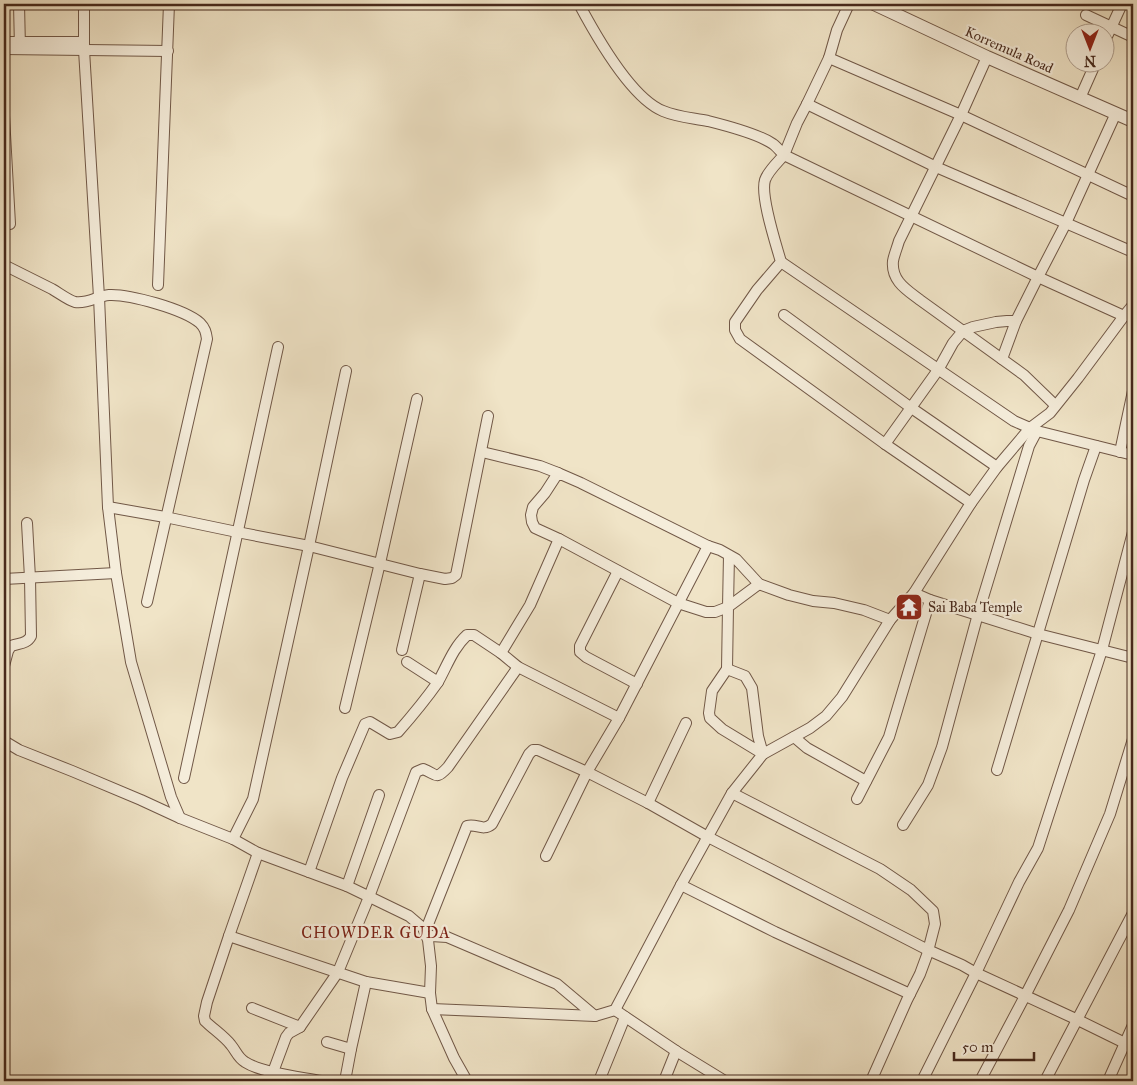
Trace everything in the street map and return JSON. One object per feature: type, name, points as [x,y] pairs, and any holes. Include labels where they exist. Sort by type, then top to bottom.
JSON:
[{"type":"street","points":[[19,4],[20,46]]},
{"type":"street","points":[[84,4],[84,46],[108,507],[116,573],[131,662],[171,797],[180,818]]},
{"type":"street","points":[[158,284],[169,4]]},
{"type":"street","points":[[579,4],[606,51],[632,86],[645,100],[662,111],[708,121],[751,134],[772,143],[784,155],[911,217],[1124,316]]},
{"type":"street","points":[[849,4],[837,30],[829,58],[797,123],[784,155],[765,181],[768,213],[781,262],[1014,421],[1033,430],[1133,455]]},
{"type":"street","name":"Korremula Road","points":[[874,4],[986,57],[1133,121]]},
{"type":"street","points":[[1114,22],[1122,4]]},
{"type":"street","points":[[1086,15],[1099,22]]},
{"type":"street","points":[[1114,29],[1133,38]]},
{"type":"street","points":[[4,42],[20,46],[84,46],[168,51]]},
{"type":"street","points":[[4,50],[20,46]]},
{"type":"street","points":[[986,57],[961,115],[899,241],[893,262],[896,280],[963,332],[1024,375],[1055,405]]},
{"type":"street","points":[[829,58],[961,115],[1133,196]]},
{"type":"street","points":[[1080,98],[1092,72]]},
{"type":"street","points":[[807,104],[936,166],[1133,252]]},
{"type":"street","points":[[1002,359],[1016,321],[1066,223],[1116,113]]},
{"type":"street","points":[[4,116],[10,224]]},
{"type":"street","points":[[781,262],[757,290],[735,322],[735,330],[740,339],[885,444],[971,503]]},
{"type":"street","points":[[4,265],[75,302],[89,301],[110,295],[128,297],[177,310],[201,324],[206,330],[207,340],[146,602]]},
{"type":"street","points":[[432,1009],[595,1016],[615,1010],[732,793],[763,754],[810,728],[826,716],[842,697],[890,620],[914,593],[971,503],[998,467],[1050,413],[1133,305]]},
{"type":"street","points":[[784,315],[910,407],[998,467]]},
{"type":"street","points":[[885,444],[938,370],[953,343],[963,332],[973,327],[996,322],[1016,321]]},
{"type":"street","points":[[184,778],[278,347]]},
{"type":"street","points":[[233,839],[253,799],[346,371]]},
{"type":"street","points":[[1120,452],[1133,391]]},
{"type":"street","points":[[345,708],[417,399]]},
{"type":"street","points":[[108,507],[309,546],[420,574],[446,579],[452,578],[456,575],[488,416]]},
{"type":"street","points":[[903,825],[928,785],[935,769],[978,614],[1033,430]]},
{"type":"street","points":[[997,770],[1084,480],[1096,446]]},
{"type":"street","points":[[482,452],[540,466],[580,483],[730,555],[736,559],[758,584],[813,601],[834,603],[864,610],[890,620]]},
{"type":"street","points":[[558,474],[533,507],[530,514],[536,528],[678,603],[706,612],[716,612],[728,607],[758,584]]},
{"type":"street","points":[[4,666],[11,646],[24,643],[31,636],[27,523]]},
{"type":"street","points":[[922,1081],[1019,882],[1038,848],[1102,650],[1133,532]]},
{"type":"street","points":[[501,653],[530,605],[559,539]]},
{"type":"street","points":[[546,856],[587,772],[619,718],[708,546]]},
{"type":"street","points":[[730,555],[727,669],[712,691],[709,714],[710,718],[722,729],[763,754]]},
{"type":"street","points":[[618,571],[580,646],[580,652],[637,684]]},
{"type":"street","points":[[4,579],[116,573]]},
{"type":"street","points":[[402,650],[420,574]]},
{"type":"street","points":[[914,593],[930,600],[1038,634],[1133,658]]},
{"type":"street","points":[[857,799],[889,737],[930,600]]},
{"type":"street","points":[[309,872],[342,778],[365,724],[370,722],[390,734],[398,732],[438,682],[452,656],[467,635],[474,635],[518,667],[619,718]]},
{"type":"street","points":[[407,662],[438,682]]},
{"type":"street","points":[[273,1072],[286,1037],[289,1033],[300,1028],[338,972],[369,897],[416,772],[422,769],[434,775],[442,774],[518,667]]},
{"type":"street","points":[[727,669],[745,676],[752,688],[758,736],[763,754]]},
{"type":"street","points":[[648,803],[686,723]]},
{"type":"street","points":[[794,737],[806,748],[866,781]]},
{"type":"street","points":[[980,1081],[1069,910],[1110,814],[1133,738]]},
{"type":"street","points":[[4,741],[19,750],[233,839],[258,853],[347,886],[409,916],[423,928],[428,940],[432,1009],[454,1058],[467,1081]]},
{"type":"street","points":[[426,935],[467,826],[473,825],[488,828],[492,824],[530,752],[538,750],[648,803],[708,837],[928,950],[962,964],[976,973],[1129,1045]]},
{"type":"street","points":[[732,793],[880,869],[911,890],[933,911],[935,924],[920,974],[871,1081]]},
{"type":"street","points":[[347,886],[379,796]]},
{"type":"street","points":[[258,853],[207,1002],[205,1020],[230,1044],[247,1064],[273,1072],[320,1081]]},
{"type":"street","points":[[681,885],[775,932],[910,994]]},
{"type":"street","points":[[1045,1081],[1133,913]]},
{"type":"street","points":[[426,935],[447,937],[557,984],[595,1016]]},
{"type":"street","points":[[229,936],[366,982],[430,993]]},
{"type":"street","points":[[345,1081],[366,982]]},
{"type":"street","points":[[252,1008],[300,1028]]},
{"type":"street","points":[[615,1010],[725,1081]]},
{"type":"street","points":[[599,1081],[625,1017]]},
{"type":"street","points":[[1108,1081],[1129,1045],[1133,1025]]},
{"type":"street","points":[[327,1042],[352,1049]]},
{"type":"street","points":[[664,1081],[676,1051]]},
{"type":"place","name":"Sai Baba Temple","points":[[909,607]]},
{"type":"district","name":"CHOWDER GUDA","points":[[376,932]]}]
